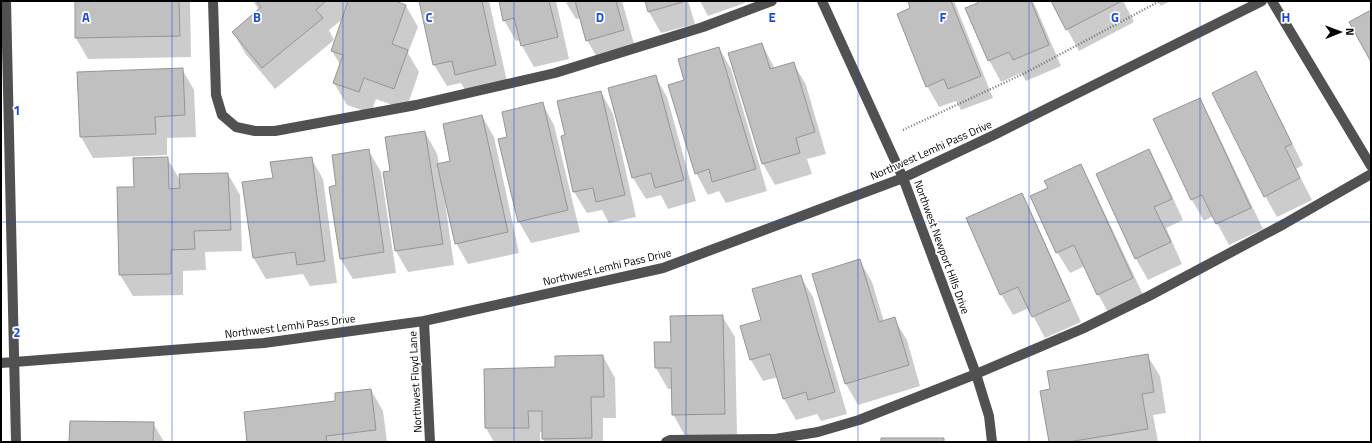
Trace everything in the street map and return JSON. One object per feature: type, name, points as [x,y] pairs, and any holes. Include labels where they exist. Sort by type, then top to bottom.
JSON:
[{"type":"street","points":[[6,1],[16,442]]},
{"type":"street","points":[[213,1],[216,95],[222,115],[236,127],[255,131],[275,131],[416,106],[555,73],[704,27],[772,1]]},
{"type":"street","name":"Northwest Newport Hills Drive","points":[[822,1],[903,178],[976,374],[989,416],[992,442]]},
{"type":"street","name":"Northwest Lemhi Pass Drive","points":[[1,363],[264,343],[424,321],[663,268],[903,178],[994,135],[1262,1]]},
{"type":"street","points":[[1272,1],[1371,166]]},
{"type":"street","points":[[666,442],[670,440],[775,439],[818,432],[859,420],[976,374],[1082,329],[1149,296],[1284,224],[1371,174]]},
{"type":"street","name":"Northwest Floyd Lane","points":[[424,321],[430,442]]},
{"type":"path","points":[[885,138],[1025,73],[1160,1]]},
{"type":"building","points":[[75,1],[179,1],[180,36],[75,38]]},
{"type":"building","points":[[256,1],[326,1],[316,10],[323,18],[262,68],[232,32],[261,7]]},
{"type":"building","points":[[348,1],[395,1],[406,5],[392,44],[408,50],[394,89],[364,78],[359,92],[333,83],[343,55],[331,51]]},
{"type":"building","points":[[419,1],[482,1],[496,65],[455,75],[452,61],[433,65]]},
{"type":"building","points":[[499,1],[549,1],[558,37],[521,46],[514,18],[503,21]]},
{"type":"building","points":[[575,1],[616,1],[624,30],[586,41]]},
{"type":"building","points":[[645,1],[683,1],[683,2],[648,12]]},
{"type":"building","points":[[908,1],[951,1],[981,76],[948,89],[944,79],[926,87],[897,14],[910,8]]},
{"type":"building","points":[[977,1],[1031,1],[1049,45],[1013,60],[1009,52],[988,61],[965,8],[978,3]]},
{"type":"building","points":[[1051,1],[1122,1],[1066,30]]},
{"type":"building","points":[[1371,10],[1371,62],[1349,22]]},
{"type":"building","points":[[762,43],[770,69],[794,62],[815,132],[796,138],[800,153],[762,164],[728,53]]},
{"type":"building","points":[[719,47],[756,169],[712,182],[709,169],[695,174],[668,85],[684,80],[678,59]]},
{"type":"building","points":[[183,68],[185,115],[155,117],[156,134],[80,137],[77,72]]},
{"type":"building","points":[[1256,71],[1292,144],[1285,147],[1300,178],[1264,197],[1212,93]]},
{"type":"building","points":[[656,75],[684,180],[655,188],[651,173],[632,178],[608,88]]},
{"type":"building","points":[[601,91],[625,195],[596,202],[593,188],[573,192],[561,136],[565,135],[557,101]]},
{"type":"building","points":[[1200,98],[1251,208],[1216,224],[1202,195],[1191,200],[1153,119]]},
{"type":"building","points":[[543,102],[568,210],[518,222],[498,139],[507,137],[502,112]]},
{"type":"building","points":[[482,115],[508,232],[455,244],[437,164],[450,161],[443,124]]},
{"type":"building","points":[[425,131],[443,244],[395,251],[383,172],[390,171],[385,137]]},
{"type":"building","points":[[369,149],[384,252],[340,259],[329,187],[336,185],[332,155]]},
{"type":"building","points":[[1149,149],[1172,199],[1154,207],[1171,242],[1135,259],[1096,174]]},
{"type":"building","points":[[168,157],[169,189],[180,188],[179,174],[228,173],[231,230],[194,231],[195,249],[171,250],[171,274],[119,275],[117,187],[134,187],[133,158]]},
{"type":"building","points":[[312,157],[325,261],[297,265],[295,252],[253,258],[242,182],[273,178],[270,162]]},
{"type":"building","points":[[1081,164],[1133,278],[1097,295],[1074,245],[1056,253],[1030,196],[1048,188],[1044,181]]},
{"type":"building","points":[[1022,193],[1070,300],[1032,317],[1018,287],[1000,295],[966,218]]},
{"type":"building","points":[[860,259],[879,322],[895,317],[909,365],[845,384],[812,274]]},
{"type":"building","points":[[801,275],[835,392],[808,400],[806,392],[783,399],[770,354],[750,360],[740,326],[761,320],[752,289]]},
{"type":"building","points":[[723,315],[725,414],[672,415],[671,368],[655,368],[654,342],[671,342],[670,316]]},
{"type":"building","points":[[1148,354],[1154,392],[1142,394],[1148,429],[1068,442],[1049,442],[1040,391],[1050,389],[1047,371]]},
{"type":"building","points":[[603,355],[604,397],[591,397],[592,438],[542,439],[542,411],[528,411],[529,428],[485,428],[484,369],[555,367],[555,356]]},
{"type":"building","points":[[371,389],[376,430],[326,436],[327,442],[247,442],[244,412],[335,401],[335,393]]},
{"type":"building","points":[[70,421],[154,422],[153,442],[69,442]]},
{"type":"building","points":[[881,438],[944,438],[944,442],[881,442]]}]
